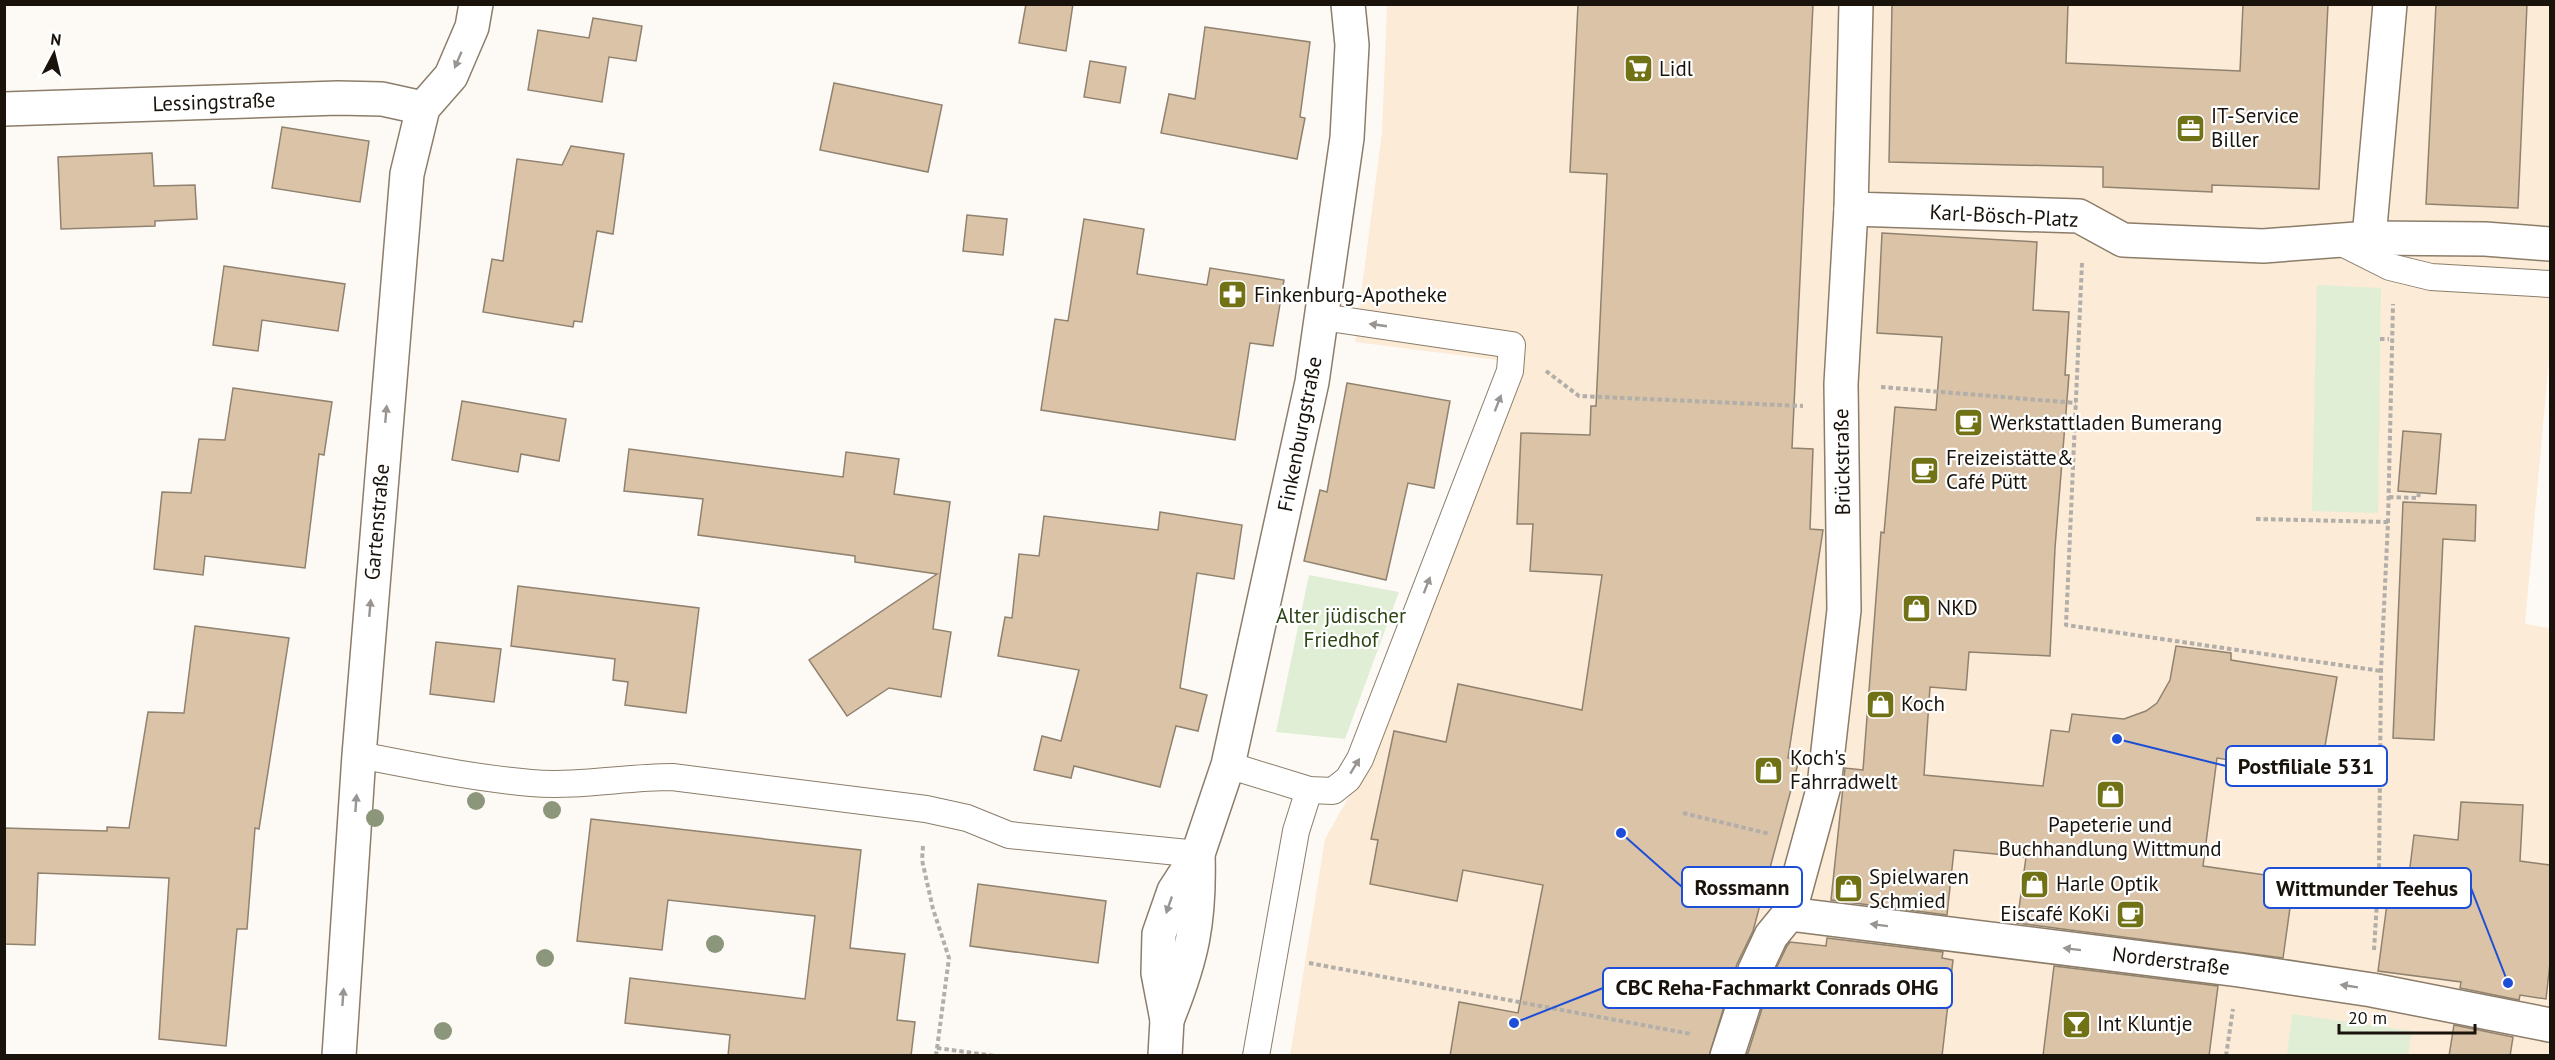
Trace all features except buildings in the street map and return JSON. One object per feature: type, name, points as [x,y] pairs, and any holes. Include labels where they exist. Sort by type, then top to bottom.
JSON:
[{"type":"street","name":"Gartenstraße","points":[[339,1056],[359,755],[407,174],[423,108],[451,76],[472,27],[476,4]]},
{"type":"street","name":"Finkenburgstraße","points":[[1165,1056],[1167,1020],[1158,973],[1159,934],[1174,891],[1198,854],[1228,765],[1296,463],[1322,317],[1347,138],[1353,45],[1348,4]]},
{"type":"street","name":"Brückstraße","points":[[1789,914],[1824,786],[1844,610],[1841,396],[1851,209],[1856,4]]},
{"type":"street","points":[[2355,240],[2390,4]]},
{"type":"street","name":"Lessingstraße","points":[[4,109],[338,98],[382,99],[423,108]]},
{"type":"street","name":"Karl-Bösch-Platz","points":[[1851,209],[2079,216],[2123,240],[2263,246],[2355,240],[2485,239],[2550,244]]},
{"type":"street","points":[[1728,1049],[1755,970],[1770,936],[1789,914]]},
{"type":"street","name":"Norderstraße","points":[[1789,914],[2239,970],[2372,990],[2550,1025]]},
{"type":"lane","points":[[2355,240],[2395,269],[2431,277],[2550,284]]},
{"type":"lane","points":[[1228,765],[1309,790],[1333,791],[1348,779],[1360,759],[1510,371],[1512,345],[1322,317]]},
{"type":"lane","points":[[359,755],[436,770],[531,783],[607,783],[646,777],[672,777],[926,809],[967,818],[1010,835],[1198,854]]},
{"type":"lane","points":[[1256,1056],[1296,831],[1309,790]]},
{"type":"path","points":[[2079,216],[2083,237],[2066,625],[2381,671]]},
{"type":"path","points":[[2372,990],[2379,869],[2381,671],[2389,497],[2395,269]]},
{"type":"path","points":[[2380,339],[2389,339]]},
{"type":"path","points":[[1512,345],[1579,396],[1841,396],[2077,403]]},
{"type":"path","points":[[2389,497],[2418,498],[2419,493]]},
{"type":"path","points":[[2256,519],[2388,522]]},
{"type":"path","points":[[926,809],[922,860],[933,909],[948,958],[936,1056]]},
{"type":"path","points":[[1683,813],[1809,843]]},
{"type":"path","points":[[1275,957],[1638,1022],[1728,1049]]},
{"type":"path","points":[[937,1048],[995,1056]]},
{"type":"shaded area","points":[[1387,5],[2550,5],[2550,348],[2525,624],[2550,628],[2550,1055],[1290,1056],[1325,839],[1366,766],[1521,363],[1355,342],[1382,132]]},
{"type":"green space","points":[[2317,285],[2381,288],[2378,513],[2312,511]]},
{"type":"green space","name":"Alter jüdischer Friedhof","points":[[1309,575],[1399,592],[1345,739],[1276,732]]},
{"type":"green space","points":[[2292,1014],[2412,1031],[2408,1055],[2287,1055]]},
{"type":"place","name":"Lidl","points":[[1638,69]]},
{"type":"place","name":"IT-Service Biller","points":[[2190,128]]},
{"type":"place","name":"Finkenburg-Apotheke","points":[[1233,295]]},
{"type":"place","name":"Werkstattladen Bumerang","points":[[1969,423]]},
{"type":"place","name":"Freizeistätte& Café Pütt","points":[[1925,470]]},
{"type":"place","name":"NKD","points":[[1916,608]]},
{"type":"place","name":"Koch","points":[[1880,704]]},
{"type":"place","name":"Postfiliale 531","points":[[2117,739]]},
{"type":"place","name":"Koch's Fahrradwelt","points":[[1769,770]]},
{"type":"place","name":"Papeterie und Buchhandlung Wittmund","points":[[2110,794]]},
{"type":"place","name":"Rossmann","points":[[1621,833]]},
{"type":"place","name":"Harle Optik","points":[[2035,884]]},
{"type":"place","name":"Spielwaren Schmied","points":[[1848,889]]},
{"type":"place","name":"Eiscafé KoKi","points":[[2131,914]]},
{"type":"place","name":"Wittmunder Teehus","points":[[2508,983]]},
{"type":"place","name":"CBC Reha-Fachmarkt Conrads OHG","points":[[1514,1023]]},
{"type":"place","name":"Int Kluntje","points":[[2076,1024]]}]
